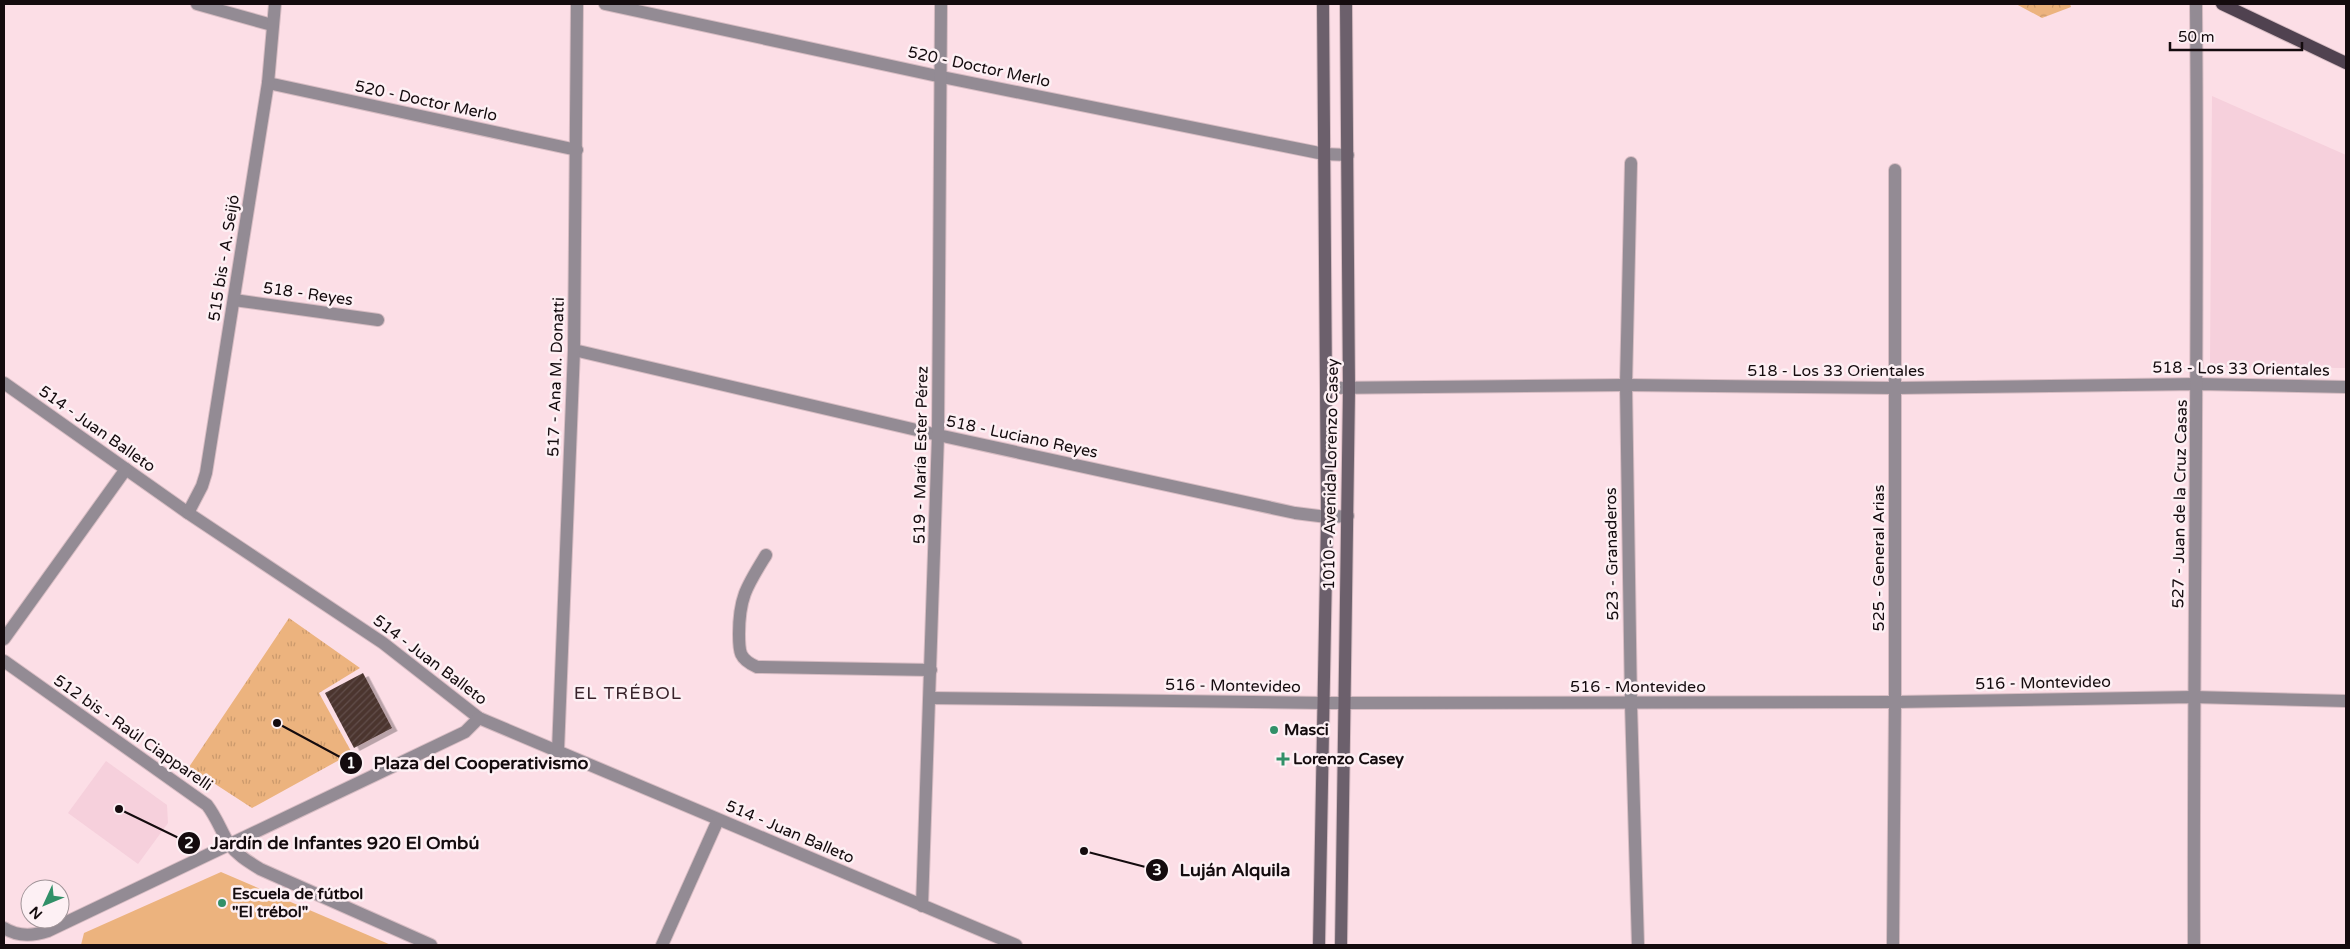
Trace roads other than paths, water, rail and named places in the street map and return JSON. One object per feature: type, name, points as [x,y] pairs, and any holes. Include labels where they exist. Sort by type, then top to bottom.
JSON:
[{"type":"main road","name":"1010 - Avenida Lorenzo Casey","points":[[1319,945],[1327,517],[1323,4]]},
{"type":"main road","name":"1010 - Avenida Lorenzo Casey","points":[[1340,945],[1350,390],[1346,4]]},
{"type":"main road","points":[[2222,4],[2346,63]]},
{"type":"street","points":[[197,4],[272,25]]},
{"type":"street","name":"515 bis - A. Seijó","points":[[188,513],[202,486],[206,473],[268,83],[275,4]]},
{"type":"street","name":"517 - Ana M. Donatti","points":[[558,751],[574,350],[577,4]]},
{"type":"street","name":"520 - Doctor Merlo","points":[[605,4],[942,77],[1324,154],[1348,155]]},
{"type":"street","name":"519 - María Ester Pérez","points":[[922,906],[938,435],[942,77],[941,4]]},
{"type":"street","name":"527 - Juan de la Cruz Casas","points":[[2194,945],[2193,697],[2198,384],[2196,4]]},
{"type":"street","name":"520 - Doctor Merlo","points":[[268,83],[577,150]]},
{"type":"street","name":"523 - Granaderos","points":[[1631,163],[1626,385],[1631,704],[1638,945]]},
{"type":"street","name":"525 - General Arias","points":[[1893,945],[1895,170]]},
{"type":"street","name":"518 - Reyes","points":[[234,300],[378,320]]},
{"type":"street","name":"518 - Luciano Reyes","points":[[574,350],[938,435],[1295,513],[1327,517],[1348,516]]},
{"type":"street","name":"514 - Juan Balleto","points":[[4,383],[188,513],[383,643],[478,718],[1016,945]]},
{"type":"street","name":"518 - Los 33 Orientales","points":[[1326,388],[1350,390],[1626,385],[1895,388],[2198,384],[2346,387]]},
{"type":"street","points":[[4,639],[126,469]]},
{"type":"street","points":[[766,555],[748,585],[739,608],[739,650],[745,662],[757,667],[931,670]]},
{"type":"street","name":"512 bis - Raúl Ciapparelli","points":[[4,661],[207,805],[217,818],[229,844]]},
{"type":"street","name":"516 - Montevideo","points":[[930,698],[1325,703],[1631,704],[2193,697],[2346,701]]},
{"type":"street","points":[[7,930],[37,935],[48,931],[466,732],[478,718]]},
{"type":"street","points":[[662,945],[718,820]]},
{"type":"street","points":[[229,844],[244,860],[260,869],[431,945]]},
{"type":"place","name":"Plaza del Cooperativismo","points":[[277,723]]},
{"type":"place","name":"Masci","points":[[1274,730]]},
{"type":"place","name":"Lorenzo Casey","points":[[1283,759]]},
{"type":"place","name":"Jardín de Infantes 920 El Ombú","points":[[119,809]]},
{"type":"place","name":"Luján Alquila","points":[[1084,851]]},
{"type":"place","name":"Escuela de fútbol \"El trébol\"","points":[[222,903]]},
{"type":"district","name":"EL TRÉBOL","points":[[628,693]]}]
